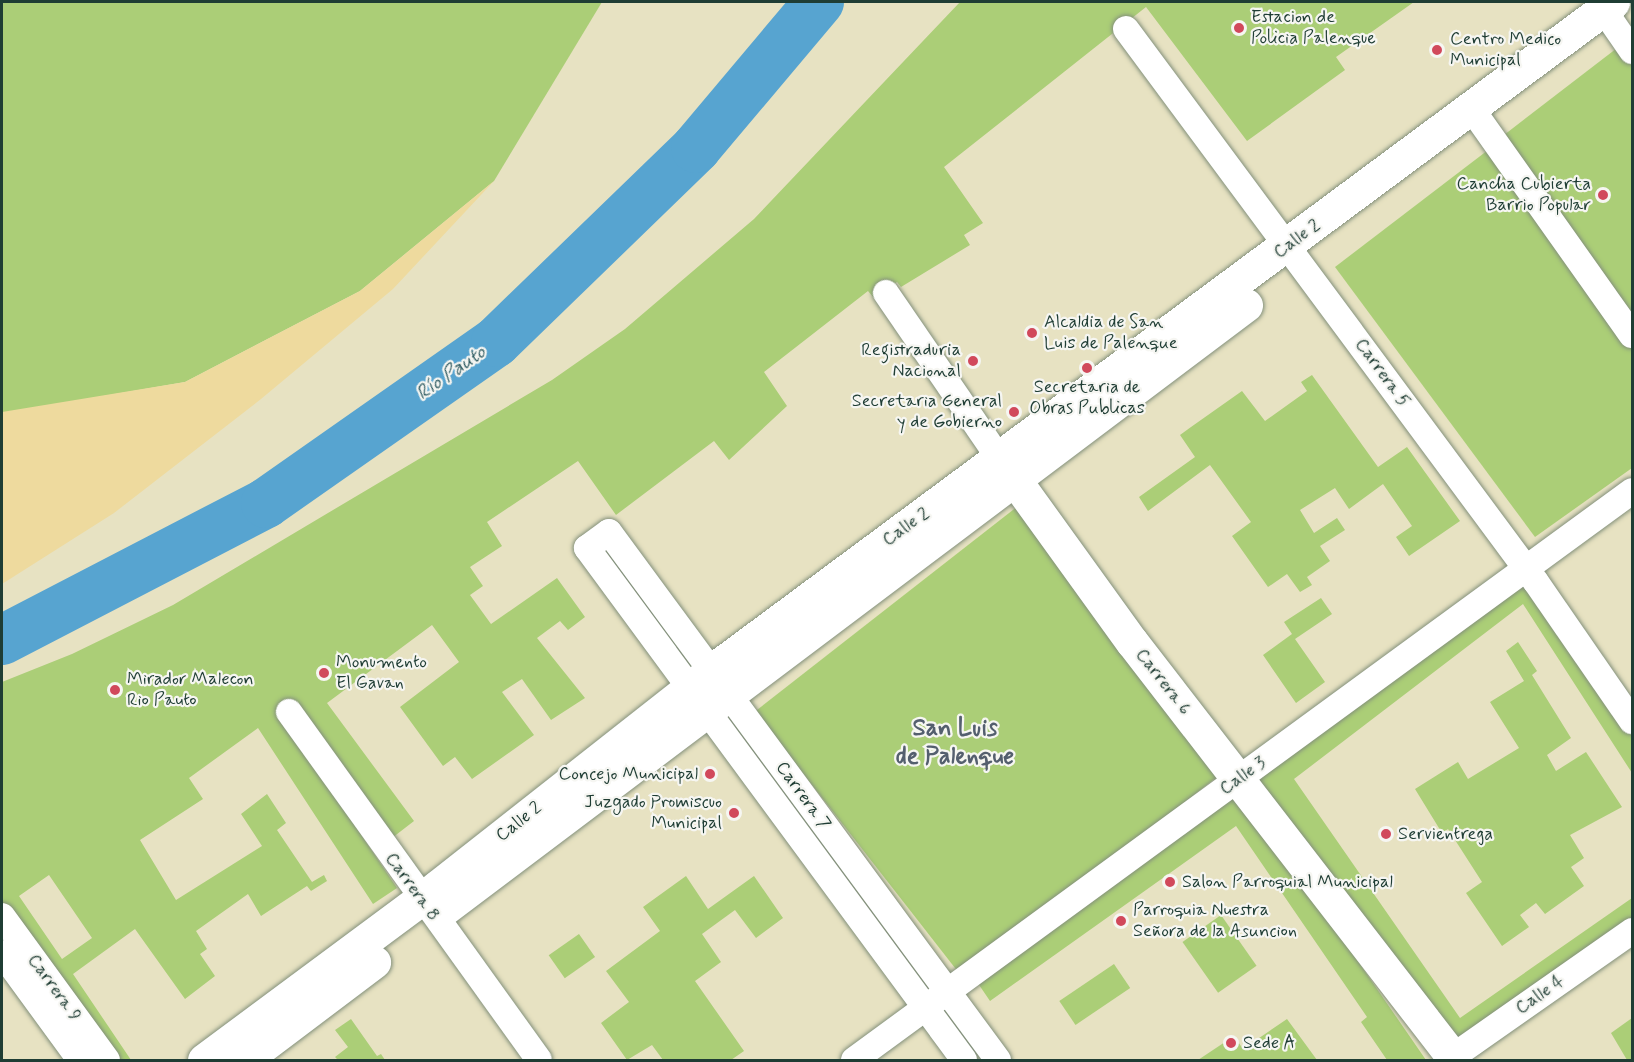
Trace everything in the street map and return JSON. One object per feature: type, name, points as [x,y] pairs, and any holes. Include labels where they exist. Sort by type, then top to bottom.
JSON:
[{"type":"street","name":"Calle 2","points":[[244,1060],[427,908],[709,691],[1478,117],[1619,20]]},
{"type":"street","name":"Carrera 5","points":[[1125,29],[1526,569],[1632,721]]},
{"type":"street","points":[[1478,117],[1632,335]]},
{"type":"street","name":"Carrera 6","points":[[886,293],[1007,469],[1452,1059]]},
{"type":"street","name":"Calle 3","points":[[854,1060],[1632,491]]},
{"type":"street","name":"Carrera 7","points":[[964,1060],[709,691],[609,532],[586,548],[709,691],[998,1060]]},
{"type":"street","name":"Carrera 8","points":[[289,712],[427,908],[539,1060]]},
{"type":"street","name":"Calle 2","points":[[204,1060],[427,908]]},
{"type":"street","name":"Carrera 9","points":[[2,915],[107,1060]]},
{"type":"street","name":"Calle 4","points":[[1452,1059],[1632,931]]},
{"type":"street","name":"Carrera 9","points":[[2,953],[80,1060]]},
{"type":"green space","points":[[2,2],[602,2],[494,181],[360,291],[185,382],[5,413],[2,412]]},
{"type":"green space","points":[[960,2],[1414,2],[1336,57],[1345,70],[1247,141],[1146,7],[944,167],[983,223],[964,235],[970,245],[901,287],[897,282],[874,298],[868,291],[764,372],[787,406],[729,460],[714,441],[616,515],[578,461],[487,522],[502,546],[470,567],[483,586],[470,595],[491,624],[557,578],[585,617],[568,630],[560,621],[537,638],[585,698],[551,720],[522,679],[502,692],[534,735],[472,779],[455,757],[443,766],[400,707],[459,662],[432,625],[327,703],[414,821],[392,838],[279,713],[397,888],[373,904],[258,728],[189,778],[203,799],[140,840],[176,900],[262,846],[241,814],[267,794],[286,823],[277,830],[312,882],[324,875],[327,881],[311,891],[307,886],[261,916],[248,894],[196,931],[207,949],[200,954],[215,976],[185,999],[135,929],[73,974],[131,1060],[114,1060],[2,902],[2,682],[72,654],[173,605],[552,380],[625,329],[754,219]],"holes":[[[49,875],[92,938],[62,959],[19,896]]]},
{"type":"green space","points":[[1621,45],[1632,62],[1632,316],[1504,135]]},
{"type":"green space","points":[[1492,147],[1632,343],[1632,468],[1535,537],[1335,267]]},
{"type":"green space","points":[[1312,375],[1378,467],[1407,447],[1460,521],[1409,556],[1396,537],[1412,526],[1383,484],[1349,509],[1335,488],[1300,510],[1314,533],[1337,518],[1345,530],[1320,546],[1330,561],[1307,577],[1312,585],[1300,592],[1287,574],[1268,587],[1232,536],[1251,522],[1210,465],[1148,511],[1139,497],[1195,457],[1180,435],[1242,391],[1265,421],[1307,391],[1301,382]]},
{"type":"green space","points":[[1018,506],[1225,771],[962,976],[755,712]]},
{"type":"green space","points":[[1523,581],[1632,735],[1632,773],[1523,604],[1294,779],[1460,1018],[1632,898],[1632,920],[1457,1044],[1254,776]]},
{"type":"green space","points":[[1321,598],[1332,614],[1295,639],[1325,682],[1296,703],[1263,655],[1292,634],[1284,622]]},
{"type":"green space","points":[[1518,642],[1537,671],[1532,675],[1571,738],[1547,755],[1556,771],[1586,752],[1622,807],[1570,835],[1584,858],[1571,867],[1584,886],[1545,914],[1536,903],[1520,915],[1529,927],[1502,946],[1466,893],[1482,882],[1448,829],[1442,833],[1415,789],[1458,762],[1468,779],[1519,748],[1490,702],[1524,681],[1506,651]]},
{"type":"green space","points":[[1237,786],[1426,1060],[1387,1060],[1361,1022],[1367,1017],[1236,826],[990,1001],[973,976]]},
{"type":"green space","points":[[686,876],[708,909],[754,876],[783,918],[756,938],[735,910],[702,934],[721,962],[695,981],[744,1051],[731,1060],[663,1060],[652,1045],[627,1060],[601,1023],[629,1002],[606,971],[660,931],[643,907]]},
{"type":"green space","points":[[1221,915],[1257,966],[1218,993],[1182,942]]},
{"type":"green space","points":[[579,934],[595,957],[565,978],[549,955]]},
{"type":"green space","points":[[1114,964],[1130,988],[1076,1025],[1059,1001]]},
{"type":"green space","points":[[1632,1018],[1632,1060],[1627,1060],[1611,1033]]},
{"type":"green space","points":[[351,1019],[377,1056],[381,1054],[385,1060],[338,1060],[335,1057],[348,1047],[335,1030]]},
{"type":"green space","points":[[1287,1019],[1317,1060],[1198,1060],[1234,1036],[1243,1049]]},
{"type":"sand","points":[[494,181],[393,289],[261,399],[114,513],[2,584],[2,412],[185,382],[360,291]]},
{"type":"waterway","name":"Río Pauto","points":[[2,640],[266,503],[496,342],[696,148],[819,2]]},
{"type":"place","name":"Estacion de Policia Palenque","points":[[1239,28]]},
{"type":"place","name":"Centro Medico Municipal","points":[[1437,50]]},
{"type":"place","name":"Cancha Cubierta Barrio Popular","points":[[1603,195]]},
{"type":"place","name":"Alcaldia de San Luis de Palenque","points":[[1032,333]]},
{"type":"place","name":"Registraduria Nacional","points":[[973,361]]},
{"type":"place","name":"Secretaria de Obras Publicas","points":[[1087,368]]},
{"type":"place","name":"Secretaria General y de Gobierno","points":[[1014,412]]},
{"type":"place","name":"Monumento El Gavan","points":[[324,673]]},
{"type":"place","name":"Mirador Malecon Rio Pauto","points":[[115,690]]},
{"type":"place","name":"Concejo Municipal","points":[[710,774]]},
{"type":"place","name":"Juzgado Promiscuo Municipal","points":[[734,813]]},
{"type":"place","name":"Servientrega","points":[[1386,834]]},
{"type":"place","name":"Salon Parroquial Municipal","points":[[1170,882]]},
{"type":"place","name":"Parroquia Nuestra Señora de la Asuncion","points":[[1121,921]]},
{"type":"place","name":"Sede A","points":[[1231,1043]]},
{"type":"district","name":"San Luis de Palenque","points":[[955,743]]}]
